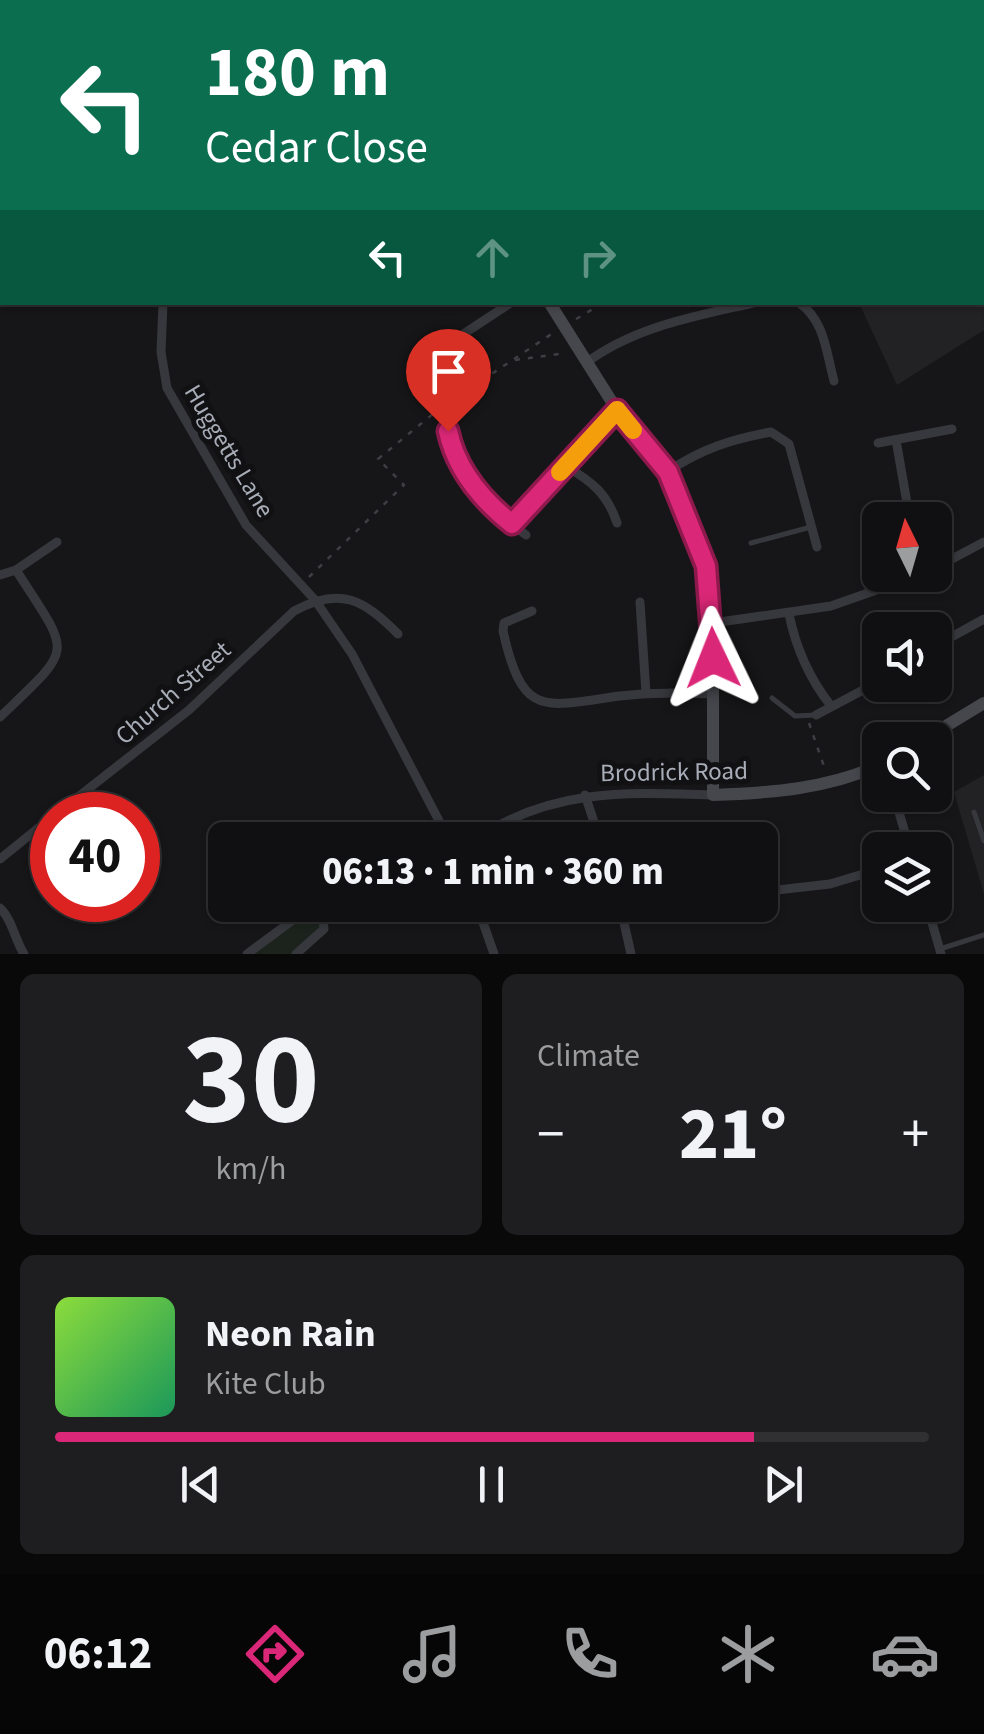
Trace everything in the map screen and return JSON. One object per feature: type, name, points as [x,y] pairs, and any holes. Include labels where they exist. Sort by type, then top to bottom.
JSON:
[{"type":"street","name":"Huggetts Lane","points":[[163,305],[161,352],[167,388],[246,525],[301,584],[352,654],[440,822]]},
{"type":"street","points":[[442,348],[507,305]]},
{"type":"street","points":[[551,305],[617,410],[668,472],[706,566],[714,694],[712,795]]},
{"type":"street","points":[[582,357],[645,331],[745,305]]},
{"type":"street","points":[[802,305],[817,321],[834,381]]},
{"type":"street","points":[[512,524],[617,410]]},
{"type":"street","points":[[878,444],[952,429]]},
{"type":"street","points":[[448,431],[451,445],[486,503],[526,535]]},
{"type":"street","points":[[668,472],[694,454],[718,444],[771,432],[788,444],[817,547]]},
{"type":"street","points":[[896,440],[907,502]]},
{"type":"street","points":[[451,445],[467,442]]},
{"type":"street","points":[[566,466],[595,484],[609,500],[617,523]]},
{"type":"street","points":[[0,575],[16,570],[57,542]]},
{"type":"street","points":[[952,559],[984,542]]},
{"type":"street","points":[[0,716],[54,666],[60,648],[56,633],[16,570]]},
{"type":"street","points":[[712,623],[831,606],[871,592]]},
{"type":"street","points":[[314,600],[337,595],[357,602],[398,634]]},
{"type":"street","name":"Church Street","points":[[84,792],[188,710],[294,611],[314,600]]},
{"type":"street","points":[[640,602],[635,617],[646,693]]},
{"type":"street","points":[[492,619],[504,622],[532,612]]},
{"type":"street","points":[[789,614],[813,684],[831,706]]},
{"type":"street","points":[[952,637],[984,619]]},
{"type":"street","points":[[504,622],[502,631],[518,682],[547,704],[583,704],[646,693],[714,694]]},
{"type":"street","points":[[816,716],[862,690]]},
{"type":"street","points":[[952,722],[984,703]]},
{"type":"street","name":"Brodrick Road","points":[[510,822],[546,804],[585,796],[768,794],[830,783],[862,772]]},
{"type":"street","points":[[585,796],[594,822]]},
{"type":"street","name":"Church Street","points":[[0,859],[30,835]]},
{"type":"street","points":[[778,890],[830,884],[862,874]]},
{"type":"street","points":[[0,908],[8,915],[13,936],[24,954]]},
{"type":"street","points":[[247,954],[301,914],[314,912],[324,920],[324,929],[296,954]]},
{"type":"street","points":[[484,922],[494,954]]},
{"type":"street","points":[[623,922],[630,954]]},
{"type":"street","points":[[932,922],[941,952]]},
{"type":"lane","points":[[750,542],[811,527]]},
{"type":"lane","points":[[772,698],[795,716],[816,716]]},
{"type":"lane","points":[[974,812],[984,841]]},
{"type":"lane","points":[[941,952],[984,934]]},
{"type":"path","points":[[513,360],[600,305]]},
{"type":"path","points":[[301,584],[404,485],[378,459],[440,409],[513,360],[582,357]]},
{"type":"path","points":[[440,409],[448,431]]},
{"type":"path","points":[[816,716],[808,720],[830,783]]},
{"type":"shaded area","points":[[860,305],[984,305],[984,330],[897,385]]},
{"type":"shaded area","points":[[984,775],[984,894],[954,792]]},
{"type":"shaded area","points":[[290,922],[320,922],[324,929],[296,954],[247,954]]},
{"type":"slow traffic","points":[[560,472],[617,410],[633,430]]},
{"type":"route","points":[[448,431],[470,480],[486,503],[512,524],[617,410],[668,472],[706,566],[713,658]]}]
